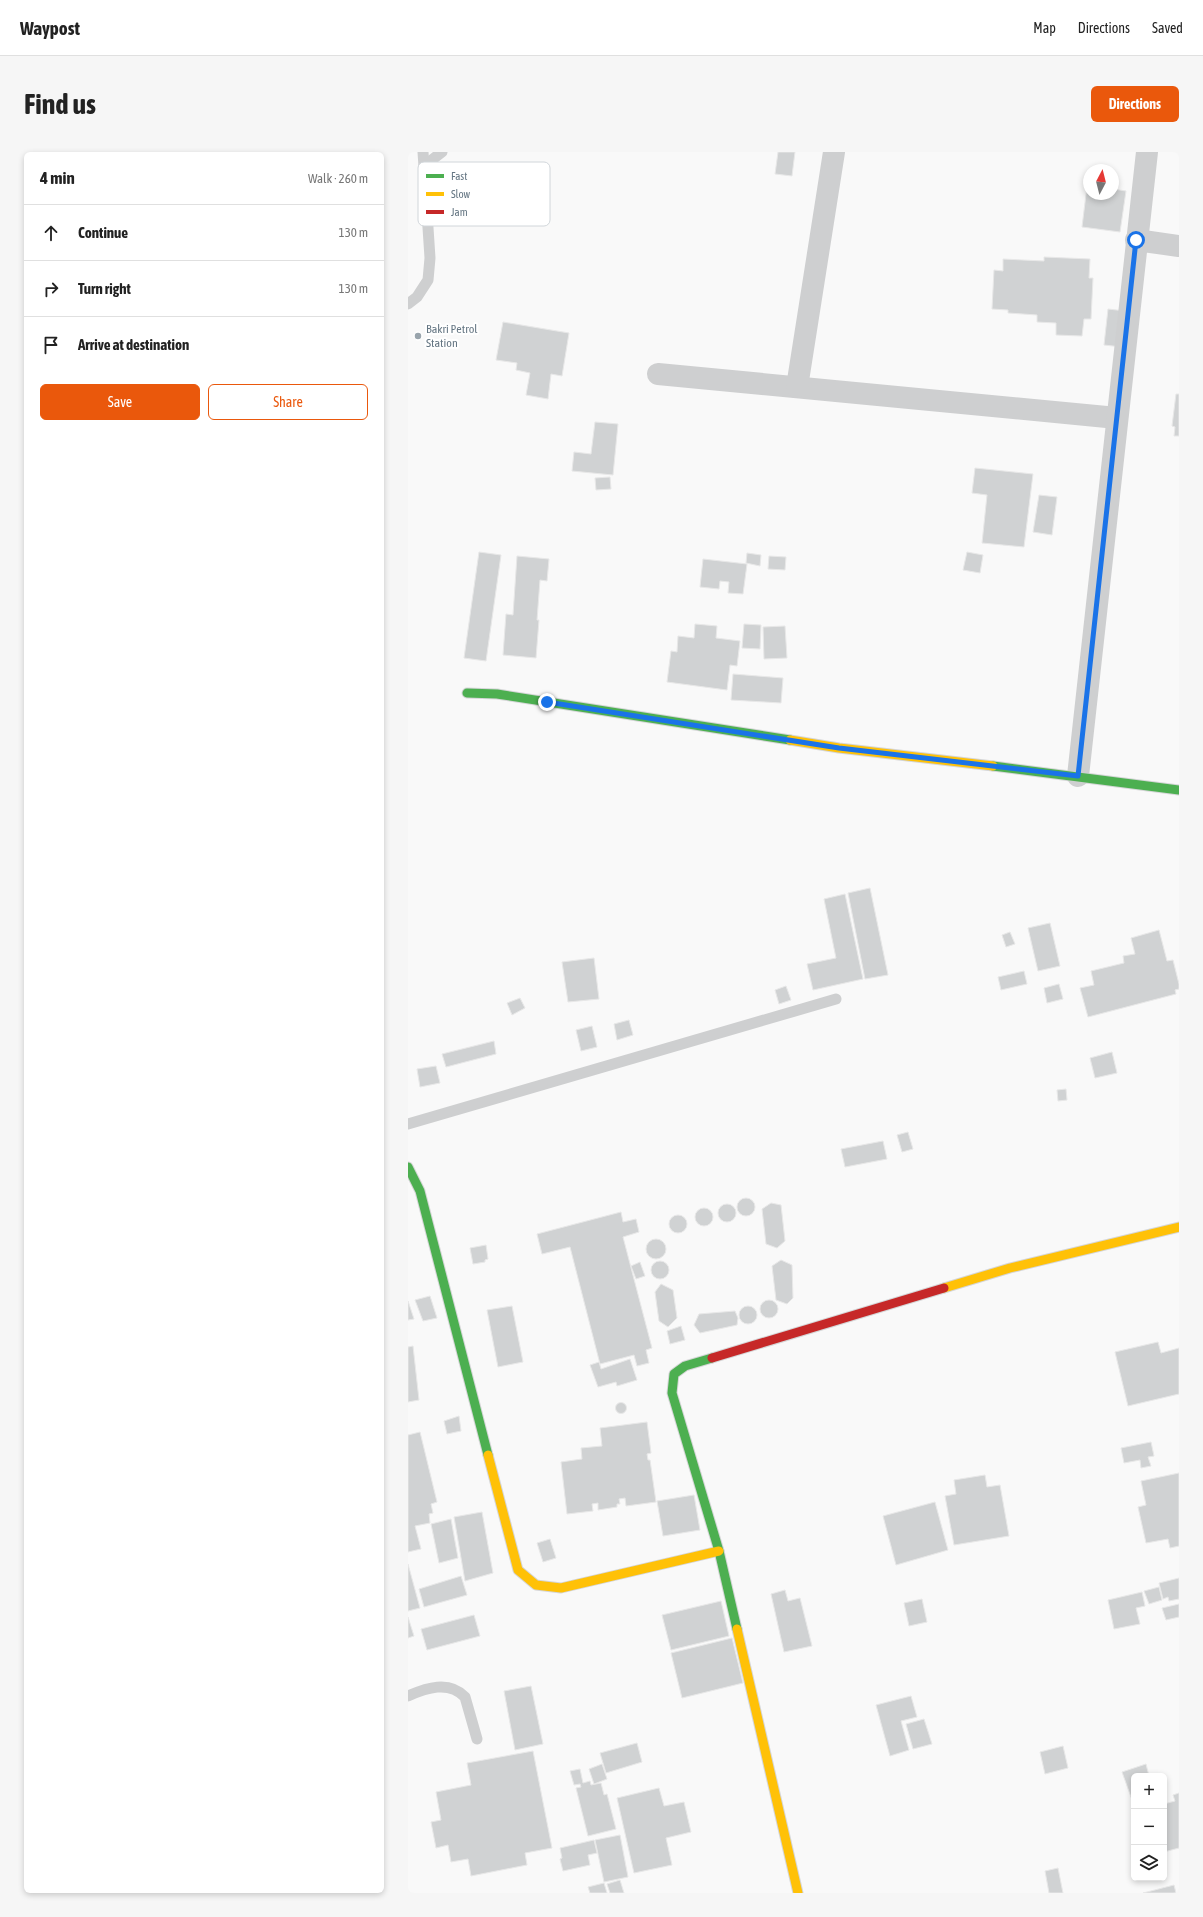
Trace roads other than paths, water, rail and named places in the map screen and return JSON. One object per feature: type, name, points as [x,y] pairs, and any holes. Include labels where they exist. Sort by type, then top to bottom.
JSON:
[{"type":"street","points":[[797,387],[834,152]]},
{"type":"street","points":[[1078,776],[1136,240],[1147,152]]},
{"type":"street","points":[[1136,240],[1179,246]]},
{"type":"street","points":[[658,374],[1117,418]]},
{"type":"street","points":[[467,693],[497,694],[839,748],[1078,776],[1179,790]]},
{"type":"street","points":[[408,1167],[420,1191],[518,1570],[536,1585],[561,1588],[719,1551]]},
{"type":"street","points":[[798,1893],[719,1551],[672,1393],[674,1374],[685,1366],[1010,1268],[1179,1227]]},
{"type":"lane","points":[[423,152],[424,162]]},
{"type":"lane","points":[[429,162],[442,152]]},
{"type":"lane","points":[[408,304],[416,297],[428,280],[430,258],[428,226]]},
{"type":"lane","points":[[408,1124],[836,999]]},
{"type":"lane","points":[[408,1696],[428,1688],[453,1689],[460,1692],[465,1697],[477,1739]]},
{"type":"place","name":"Bakri Petrol Station","points":[[418,336]]}]
